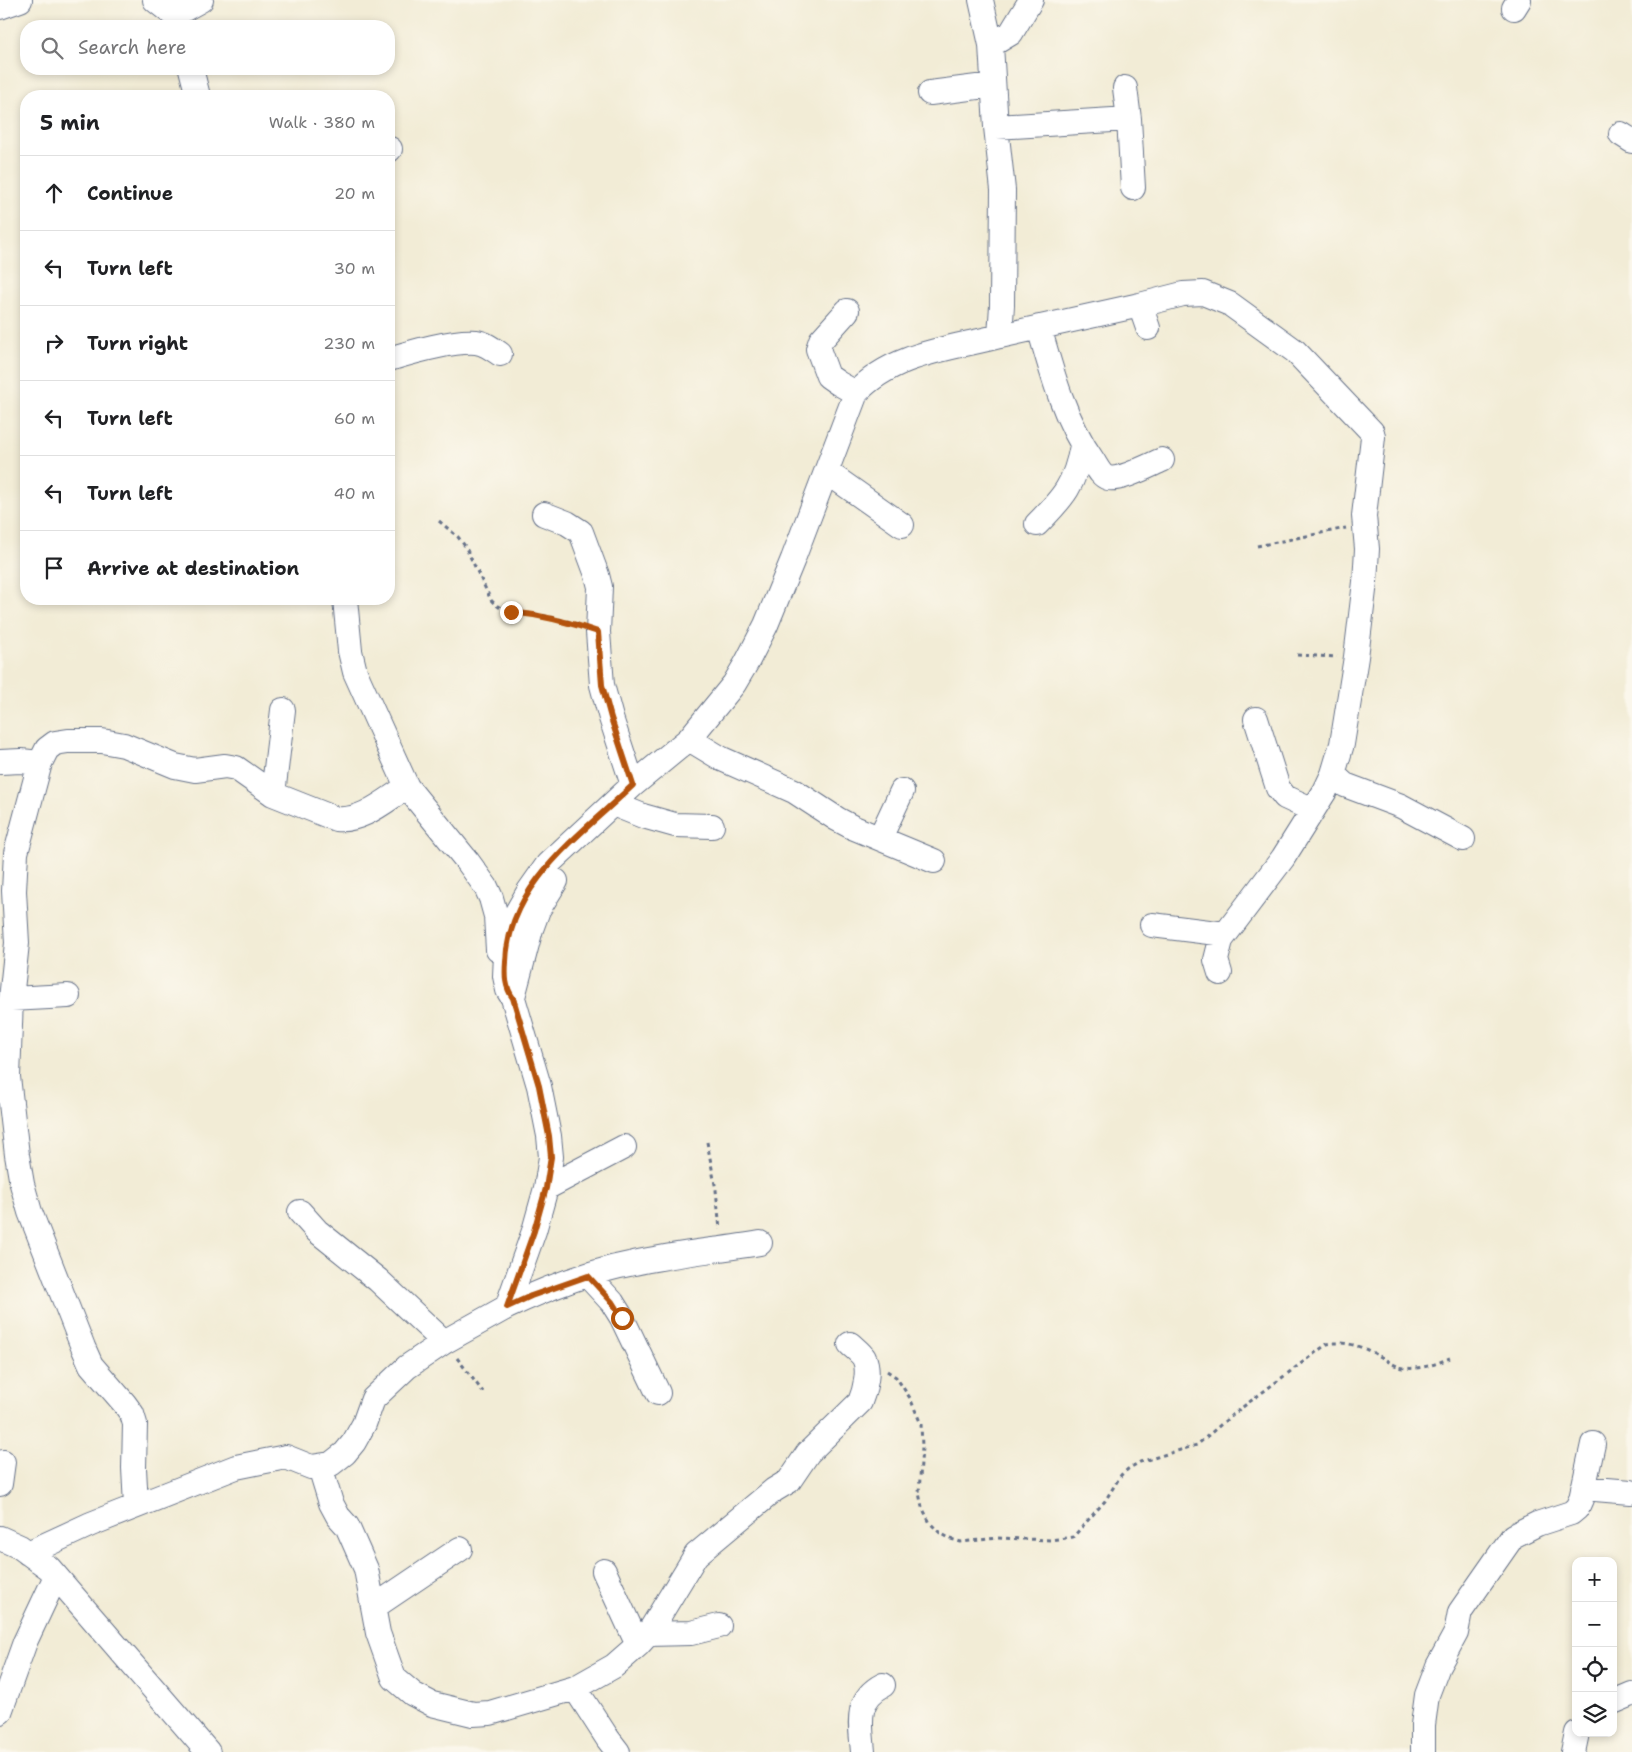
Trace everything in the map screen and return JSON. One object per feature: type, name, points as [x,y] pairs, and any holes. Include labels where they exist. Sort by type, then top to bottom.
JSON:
[{"type":"street","points":[[0,7],[20,0]]},
{"type":"street","points":[[155,0],[175,20]]},
{"type":"street","points":[[177,20],[201,0]]},
{"type":"street","points":[[981,0],[991,45],[1002,190],[1002,305],[1000,336]]},
{"type":"street","points":[[991,45],[1011,33],[1031,0]]},
{"type":"street","points":[[193,75],[196,90]]},
{"type":"street","points":[[930,92],[994,85]]},
{"type":"street","points":[[1125,88],[1129,119],[1133,188]]},
{"type":"street","points":[[996,127],[1129,119]]},
{"type":"street","points":[[507,1307],[534,1231],[546,1188],[551,1157],[549,1136],[539,1086],[505,976],[506,954],[511,925],[525,898],[548,864],[633,785],[689,739],[719,704],[747,662],[766,625],[827,472],[856,393],[866,382],[897,363],[915,356],[1038,327],[1183,294],[1203,293],[1216,297],[1236,308],[1296,351],[1372,432],[1364,525],[1367,549],[1365,582],[1356,657],[1342,744],[1333,774],[1313,810],[1283,858],[1225,934],[1217,951],[1216,960],[1220,972]]},
{"type":"street","points":[[1140,305],[1148,328]]},
{"type":"street","points":[[847,311],[821,340],[818,349],[828,376],[838,384],[856,393]]},
{"type":"street","points":[[1038,327],[1053,378],[1072,427],[1082,446],[1102,474],[1107,478],[1116,479],[1162,460]]},
{"type":"street","points":[[395,358],[443,346],[477,342],[500,354]]},
{"type":"street","points":[[1037,524],[1060,500],[1066,490],[1075,474],[1082,446]]},
{"type":"street","points":[[827,472],[902,525]]},
{"type":"street","points":[[544,514],[567,523],[581,532],[600,587],[598,632],[602,685],[633,785]]},
{"type":"street","points":[[346,605],[350,651],[355,672],[407,787],[468,862],[488,893],[496,916],[498,964],[510,994]]},
{"type":"street","points":[[273,794],[283,710]]},
{"type":"street","points":[[1256,719],[1278,788],[1285,797],[1313,810]]},
{"type":"street","points":[[689,739],[722,759],[794,791],[844,823],[934,861]]},
{"type":"street","points":[[136,1506],[134,1468],[135,1424],[132,1414],[91,1365],[8,1155],[11,999],[17,943],[14,891],[16,853],[40,763],[47,749],[55,743],[102,741],[124,745],[175,766],[196,770],[226,766],[236,768],[273,794],[336,819],[345,820],[360,816],[407,787]]},
{"type":"street","points":[[0,762],[21,761],[40,763]]},
{"type":"street","points":[[1333,774],[1345,785],[1401,806],[1463,838]]},
{"type":"street","points":[[880,838],[902,791]]},
{"type":"street","points":[[613,804],[643,816],[675,825],[712,826]]},
{"type":"street","points":[[510,994],[538,910],[556,881]]},
{"type":"street","points":[[1152,925],[1225,934]]},
{"type":"street","points":[[11,999],[68,996]]},
{"type":"street","points":[[546,1188],[624,1147]]},
{"type":"street","points":[[300,1212],[317,1231],[378,1280],[444,1342]]},
{"type":"street","points":[[311,1467],[331,1464],[345,1453],[364,1424],[373,1399],[407,1367],[444,1342],[507,1307],[531,1296],[632,1263],[760,1243]]},
{"type":"street","points":[[588,1276],[612,1302],[622,1318],[658,1393]]},
{"type":"street","points":[[28,1553],[136,1506],[236,1467],[286,1457],[311,1467],[320,1468],[331,1503],[338,1516],[347,1526],[366,1569],[378,1633],[394,1678],[413,1694],[432,1704],[473,1714],[490,1712],[575,1688],[614,1666],[643,1639],[696,1555],[774,1490],[789,1481],[808,1453],[860,1402],[863,1395],[867,1368],[863,1357],[850,1344]]},
{"type":"street","points":[[1423,1752],[1427,1695],[1438,1666],[1456,1633],[1460,1612],[1513,1536],[1537,1524],[1571,1513],[1577,1508],[1593,1444]]},
{"type":"street","points":[[1583,1488],[1631,1492]]},
{"type":"street","points":[[0,1538],[20,1547],[49,1568],[208,1752]]},
{"type":"street","points":[[374,1607],[460,1549]]},
{"type":"street","points":[[604,1571],[643,1639]]},
{"type":"street","points":[[0,1712],[25,1642],[56,1576]]},
{"type":"street","points":[[643,1639],[691,1633],[719,1626]]},
{"type":"street","points":[[863,1752],[860,1715],[862,1705],[874,1690],[883,1685]]},
{"type":"street","points":[[575,1688],[618,1752]]},
{"type":"street","points":[[1617,1700],[1632,1694]]},
{"type":"street","points":[[1573,1752],[1576,1737]]},
{"type":"path","points":[[439,521],[458,537],[465,546],[491,600],[497,607],[511,612],[562,620],[598,632]]},
{"type":"path","points":[[1257,546],[1364,525]]},
{"type":"path","points":[[1296,655],[1356,657]]},
{"type":"path","points":[[707,1142],[716,1190],[722,1250]]},
{"type":"path","points":[[444,1342],[483,1392]]},
{"type":"path","points":[[867,1368],[878,1367],[886,1370],[896,1377],[910,1398],[923,1431],[919,1484],[922,1507],[930,1523],[940,1533],[961,1542],[998,1538],[1051,1540],[1072,1537],[1105,1501],[1121,1475],[1128,1469],[1140,1462],[1197,1445],[1232,1415],[1327,1344],[1347,1343],[1369,1350],[1404,1368],[1437,1364],[1450,1358]]},
{"type":"route","points":[[511,612],[562,620],[598,632],[602,685],[633,785],[548,864],[529,891],[511,925],[506,954],[505,976],[539,1086],[549,1136],[551,1157],[546,1188],[534,1231],[507,1307],[554,1287],[588,1276],[612,1302],[622,1318]]}]
